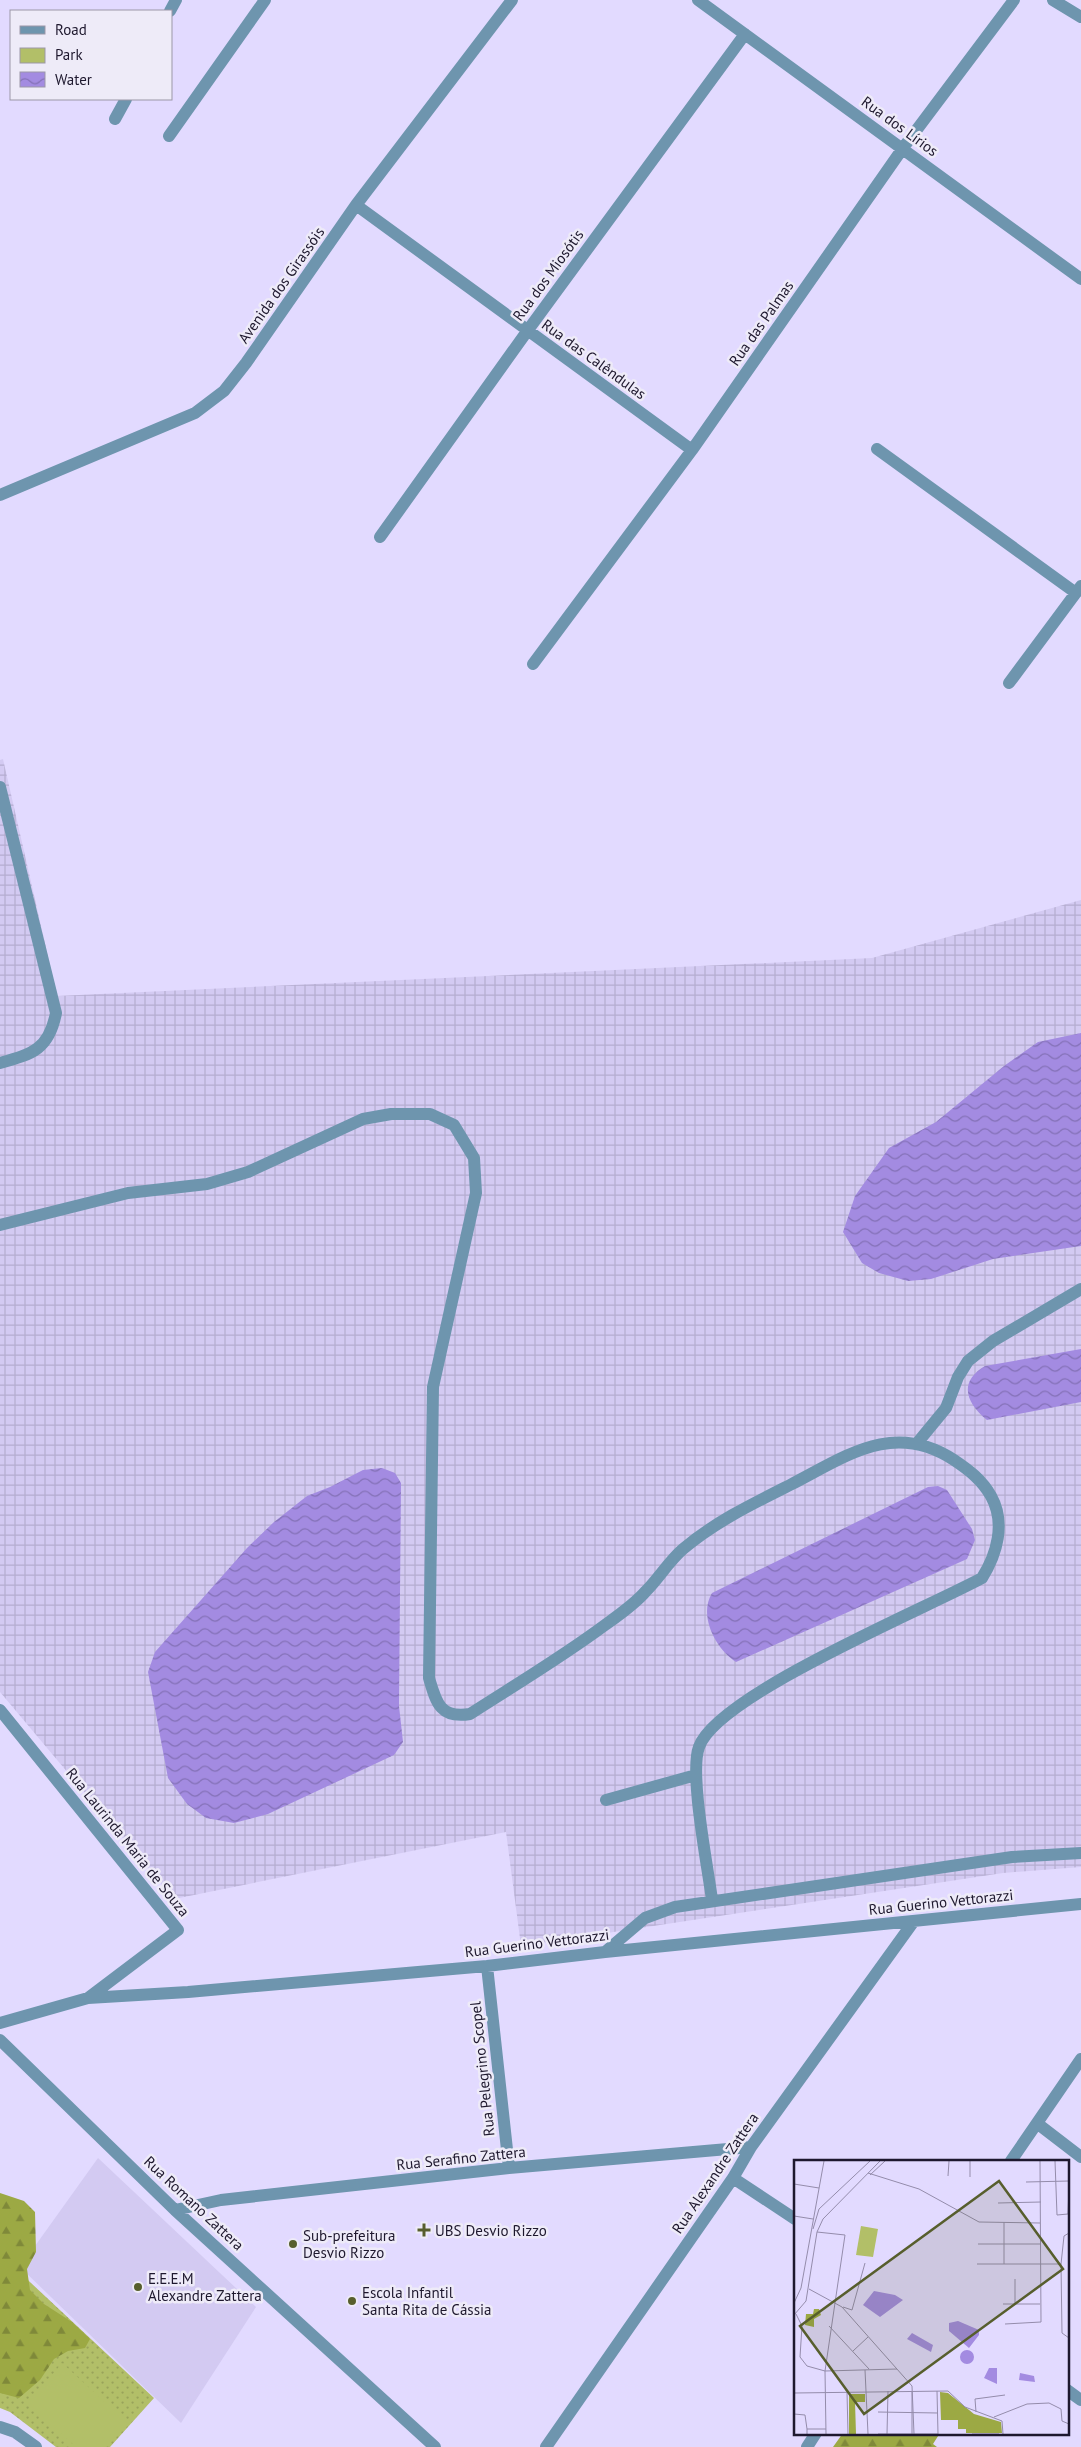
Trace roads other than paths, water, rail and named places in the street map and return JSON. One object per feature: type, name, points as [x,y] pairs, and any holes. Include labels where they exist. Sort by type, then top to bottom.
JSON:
[{"type":"street","points":[[169,136],[265,0]]},
{"type":"street","name":"Avenida dos Girassóis","points":[[0,495],[186,417],[209,404],[246,363],[356,205],[512,0]]},
{"type":"street","name":"Rua dos Lírios","points":[[698,0],[1081,279]]},
{"type":"street","name":"Rua das Palmas","points":[[533,664],[692,450],[903,148],[1014,0]]},
{"type":"street","points":[[1053,0],[1081,18]]},
{"type":"street","name":"Rua dos Miosótis","points":[[380,537],[528,330],[745,34]]},
{"type":"street","points":[[115,120],[125,100]]},
{"type":"street","name":"Rua das Calêndulas","points":[[356,205],[692,450]]},
{"type":"street","points":[[877,449],[1078,590],[1009,683]]},
{"type":"street","points":[[0,787],[56,1013],[52,1032],[35,1051],[0,1063]]},
{"type":"street","points":[[0,1225],[128,1193],[207,1184],[248,1172],[362,1119],[391,1114],[430,1114],[454,1124],[474,1158],[476,1193],[433,1387],[429,1678],[436,1701],[442,1709],[458,1716],[470,1714],[605,1626],[645,1593],[682,1550],[708,1529],[742,1509],[861,1449],[892,1443],[918,1442],[949,1457],[972,1472],[988,1491],[996,1506],[998,1542],[991,1563],[982,1578],[782,1677],[745,1701],[716,1724],[699,1746],[696,1774],[712,1900]]},
{"type":"street","points":[[918,1442],[946,1408],[958,1377],[968,1361],[993,1341],[1081,1289]]},
{"type":"street","name":"Rua Laurinda Maria de Souza","points":[[0,1710],[178,1930],[88,1998]]},
{"type":"street","points":[[606,1800],[696,1774]]},
{"type":"street","points":[[605,1952],[645,1918],[675,1907],[712,1900],[1012,1858],[1081,1853]]},
{"type":"street","name":"Rua Guerino Vettorazzi","points":[[0,2023],[88,1998],[188,1992],[487,1966],[605,1952],[1081,1904]]},
{"type":"street","name":"Rua Alexandre Zattera","points":[[546,2447],[732,2178],[751,2147],[914,1921]]},
{"type":"street","name":"Rua Pelegrino Scopel","points":[[487,1966],[509,2168]]},
{"type":"street","name":"Rua Romano Zattera","points":[[0,2040],[175,2210],[435,2447]]},
{"type":"street","points":[[1012,2160],[1081,2059]]},
{"type":"street","points":[[1038,2124],[1081,2157]]},
{"type":"street","name":"Rua Serafino Zattera","points":[[175,2210],[221,2200],[509,2168],[751,2147]]},
{"type":"street","points":[[732,2178],[794,2218]]},
{"type":"street","points":[[1068,2391],[1081,2400]]},
{"type":"street","points":[[0,2427],[14,2432],[36,2447]]},
{"type":"street","points":[[807,2447],[815,2434]]},
{"type":"water","points":[[1081,1033],[1081,1246],[993,1259],[931,1279],[908,1281],[879,1273],[862,1263],[843,1232],[855,1196],[889,1148],[936,1122],[1004,1066],[1038,1042]]},
{"type":"water","points":[[1081,1349],[1081,1402],[987,1420],[970,1400],[968,1386],[971,1379],[976,1372],[985,1366]]},
{"type":"water","points":[[382,1468],[395,1473],[401,1483],[399,1706],[403,1742],[394,1755],[268,1814],[234,1823],[206,1818],[187,1804],[168,1778],[148,1672],[155,1652],[247,1548],[274,1522],[307,1496],[330,1487],[363,1470]]},
{"type":"water","points":[[938,1486],[947,1490],[972,1529],[975,1540],[967,1559],[736,1662],[716,1641],[708,1622],[707,1612],[708,1602],[712,1593],[928,1487]]},
{"type":"place","name":"UBS Desvio Rizzo","points":[[424,2230]]},
{"type":"place","name":"Sub-prefeitura Desvio Rizzo","points":[[293,2244]]},
{"type":"place","name":"E.E.E.M Alexandre Zattera","points":[[138,2287]]},
{"type":"place","name":"Escola Infantil Santa Rita de Cássia","points":[[352,2301]]}]
